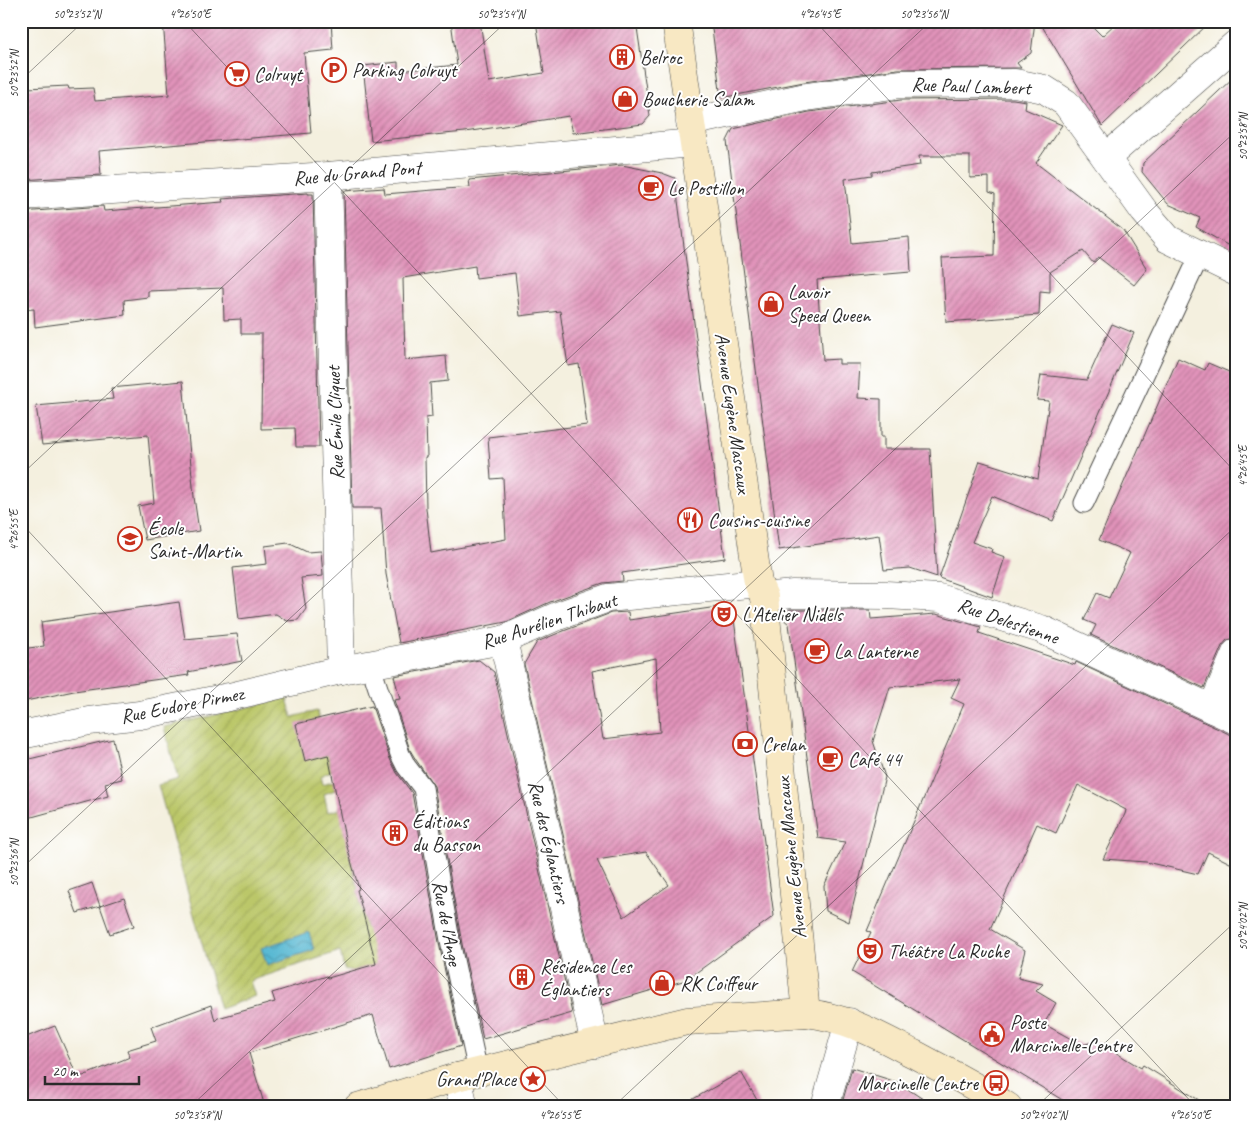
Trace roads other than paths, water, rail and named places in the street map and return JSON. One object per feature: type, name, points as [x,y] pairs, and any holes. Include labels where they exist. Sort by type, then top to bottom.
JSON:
[{"type":"main road","name":"Avenue Eugène Mascaux","points":[[676,21],[691,132],[761,590],[806,1013]]},
{"type":"main road","points":[[358,1107],[468,1075],[687,1021],[806,1013],[825,1015],[849,1022],[976,1086],[1008,1107]]},
{"type":"street","points":[[1106,158],[1236,44]]},
{"type":"street","name":"Rue Paul Lambert","points":[[691,132],[806,97],[900,84],[1014,83],[1044,89],[1066,103],[1144,211],[1168,239],[1236,272]]},
{"type":"street","name":"Rue du Grand Pont","points":[[21,196],[328,176],[691,132]]},
{"type":"street","name":"Rue Émile Cliquet","points":[[328,176],[341,670]]},
{"type":"street","name":"Rue Aurélien Thibaut","points":[[341,670],[503,640],[555,617],[608,598],[761,590]]},
{"type":"street","name":"Rue Delestienne","points":[[761,590],[802,594],[939,598],[1041,629],[1224,715]]},
{"type":"street","name":"Rue des Églantiers","points":[[503,640],[595,1044]]},
{"type":"street","points":[[1224,715],[1236,653]]},
{"type":"street","name":"Rue Eudore Pirmez","points":[[21,735],[89,721],[149,713],[229,697],[341,670]]},
{"type":"street","points":[[826,1107],[849,1022]]},
{"type":"street","points":[[464,1107],[468,1075]]},
{"type":"lane","points":[[1084,503],[1200,255]]},
{"type":"lane","name":"Rue de l'Ange","points":[[370,664],[400,754],[406,766],[423,788],[450,946],[468,1075]]},
{"type":"water","points":[[309,932],[314,950],[267,965],[261,948]]},
{"type":"place","name":"Belroc","points":[[622,57]]},
{"type":"place","name":"Parking Colruyt","points":[[334,70]]},
{"type":"place","name":"Colruyt","points":[[237,74]]},
{"type":"place","name":"Boucherie Salam","points":[[625,99]]},
{"type":"place","name":"Le Postillon","points":[[651,188]]},
{"type":"place","name":"Lavoir Speed Queen","points":[[771,304]]},
{"type":"place","name":"Cousins-cuisine","points":[[690,520]]},
{"type":"place","name":"École Saint-Martin","points":[[130,539]]},
{"type":"place","name":"L'Atelier Nidels","points":[[724,614]]},
{"type":"place","name":"La Lanterne","points":[[817,651]]},
{"type":"place","name":"Crelan","points":[[745,744]]},
{"type":"place","name":"Café 44","points":[[830,759]]},
{"type":"place","name":"Éditions du Basson","points":[[395,833]]},
{"type":"place","name":"Théâtre La Ruche","points":[[870,951]]},
{"type":"place","name":"Résidence Les Églantiers","points":[[522,977]]},
{"type":"place","name":"RK Coiffeur","points":[[662,983]]},
{"type":"place","name":"Poste Marcinelle-Centre","points":[[992,1034]]},
{"type":"place","name":"Grand'Place","points":[[533,1079]]},
{"type":"place","name":"Marcinelle Centre","points":[[996,1083]]}]
